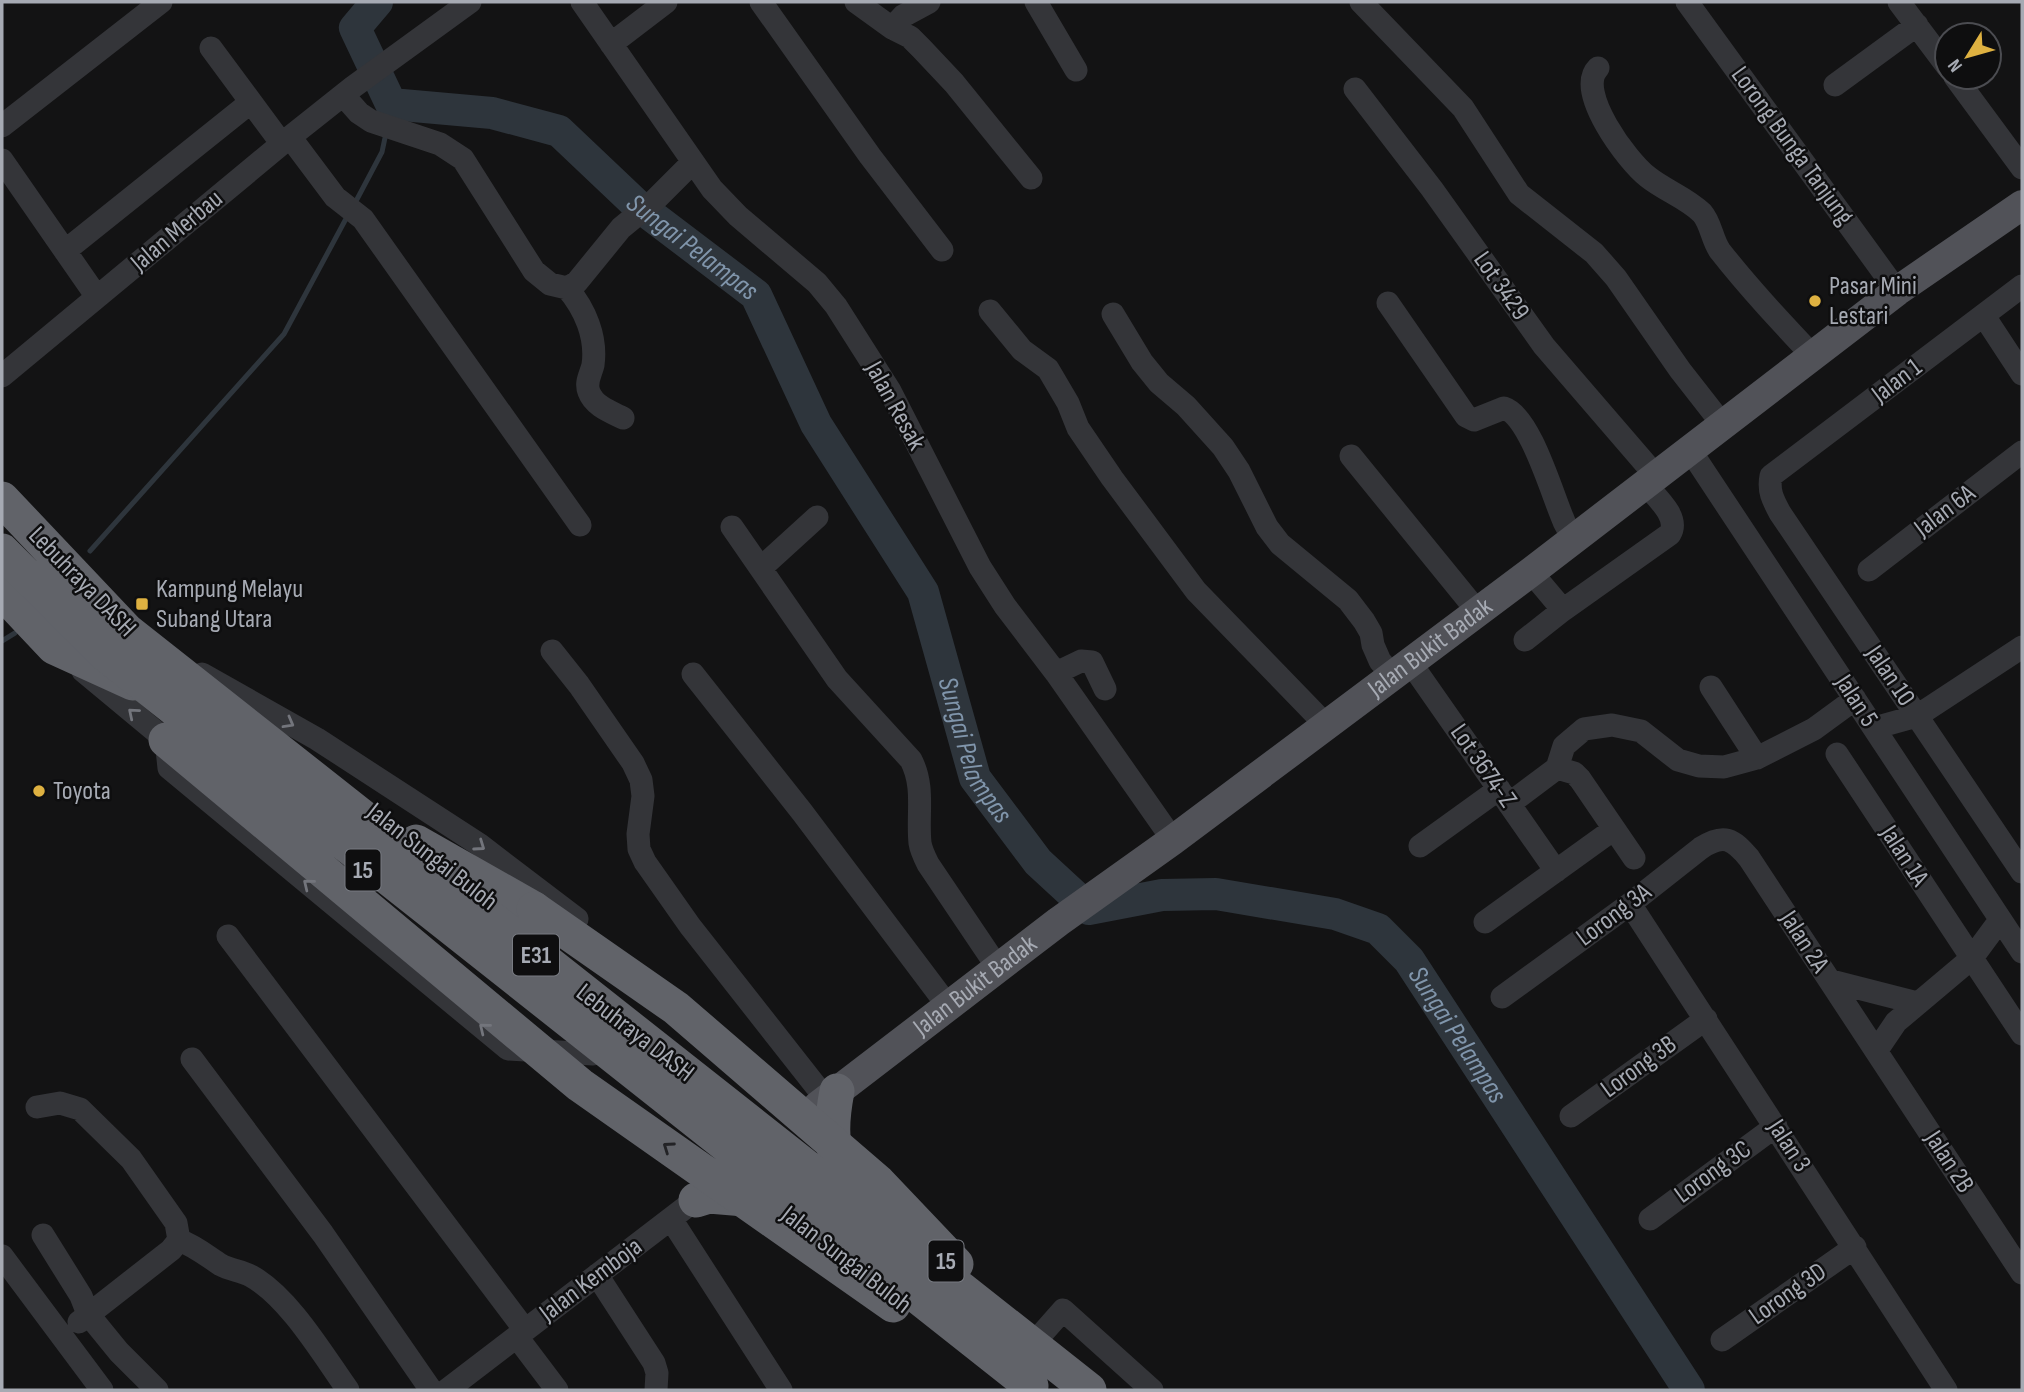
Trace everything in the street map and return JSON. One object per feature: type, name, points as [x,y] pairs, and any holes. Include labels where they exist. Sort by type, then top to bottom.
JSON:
[{"type":"highway","name":"Jalan Sungai Buloh","points":[[2,488],[165,653],[416,842],[617,1005],[844,1179],[1034,1372]]},
{"type":"highway","name":"Lebuhraya DASH","points":[[2,499],[127,631],[1034,1372]]},
{"type":"highway","name":"Lebuhraya DASH","points":[[2,551],[104,653],[1034,1372],[1089,1390]]},
{"type":"highway","name":"Jalan Sungai Buloh","points":[[2,565],[62,625],[780,1208],[1034,1372],[1108,1390]]},
{"type":"highway","name":"15","points":[[2,592],[54,648],[133,683]]},
{"type":"highway","points":[[166,740],[580,1085],[969,1359],[1034,1372]]},
{"type":"highway","points":[[416,842],[534,909],[676,1009],[868,1173],[1034,1372]]},
{"type":"highway","points":[[827,1099],[837,1161],[844,1179]]},
{"type":"highway","points":[[683,1209],[709,1196],[754,1199],[780,1208]]},
{"type":"main road","name":"Jalan Bukit Badak","points":[[734,1170],[1058,922],[1531,572],[1897,291],[2022,205]]},
{"type":"street","points":[[2,126],[161,2]]},
{"type":"street","name":"Jalan Merbau","points":[[2,376],[286,140],[383,64],[470,2]]},
{"type":"street","name":"Jalan Resak","points":[[582,2],[712,189],[738,216],[817,283],[836,306],[890,391],[980,567],[1172,840]]},
{"type":"street","points":[[611,44],[666,2]]},
{"type":"street","points":[[761,2],[870,156],[942,250]]},
{"type":"street","points":[[856,2],[892,28],[910,37],[932,59],[1031,178]]},
{"type":"street","points":[[892,28],[903,16],[929,2]]},
{"type":"street","points":[[1036,2],[1076,70]]},
{"type":"street","points":[[1361,2],[1463,108],[1519,194],[1594,253],[1616,278],[1680,370],[1723,425]]},
{"type":"street","name":"Lorong Bunga Tanjung","points":[[1687,2],[1897,291]]},
{"type":"street","points":[[1899,2],[1933,47]]},
{"type":"street","points":[[1835,85],[1917,25]]},
{"type":"street","points":[[211,48],[251,102],[335,197],[363,219],[580,526]]},
{"type":"street","points":[[1598,68],[1590,84],[1604,123],[1636,166],[1647,177],[1702,214],[1714,243],[1738,275],[1813,356]]},
{"type":"street","name":"Lot 3429","points":[[1355,89],[1432,189],[1544,346],[1650,480],[1673,519],[1674,527],[1670,534],[1525,640]]},
{"type":"street","points":[[348,91],[359,113],[371,121],[440,144],[463,159],[534,271],[550,284],[567,288],[580,303],[589,323],[593,349],[593,366],[587,389],[603,408],[623,418]]},
{"type":"street","points":[[1965,91],[2022,168]]},
{"type":"street","points":[[65,251],[251,102]]},
{"type":"street","points":[[2,160],[97,297]]},
{"type":"street","points":[[567,288],[577,282],[621,228],[655,200],[693,162]]},
{"type":"street","name":"Jalan 1","points":[[1771,476],[2022,286]]},
{"type":"street","points":[[1388,303],[1466,416],[1474,420],[1504,408],[1512,411],[1536,448],[1564,523],[1575,538]]},
{"type":"street","points":[[990,311],[1022,350],[1048,369],[1068,403],[1078,428],[1196,591],[1325,724]]},
{"type":"street","name":"Lot 3674-Z","points":[[1113,314],[1159,383],[1186,406],[1223,447],[1239,471],[1267,527],[1280,544],[1348,600],[1371,633],[1380,660],[1401,668],[1504,797],[1556,871]]},
{"type":"street","points":[[1984,316],[2022,374]]},
{"type":"street","name":"Jalan 5","points":[[1690,450],[2022,952]]},
{"type":"street","name":"Jalan 6A","points":[[1869,569],[2022,452]]},
{"type":"street","points":[[1351,456],[1478,612]]},
{"type":"street","name":"Jalan 10","points":[[1771,476],[1771,497],[1780,513],[2022,872]]},
{"type":"street","points":[[761,568],[817,517]]},
{"type":"street","points":[[732,527],[837,679],[911,760],[917,772],[920,792],[920,845],[924,855],[998,968]]},
{"type":"street","points":[[1531,572],[1563,610]]},
{"type":"street","points":[[1874,728],[1917,716],[2022,647]]},
{"type":"street","points":[[54,648],[166,740],[169,768],[508,1049],[593,1054]]},
{"type":"street","points":[[552,651],[633,763],[641,780],[643,796],[639,849],[645,862],[690,926],[827,1099]]},
{"type":"street","points":[[165,653],[317,739],[480,845],[645,971],[827,1099]]},
{"type":"street","points":[[1056,673],[1081,662],[1092,662],[1105,689]]},
{"type":"street","points":[[694,674],[802,811],[948,1006]]},
{"type":"street","points":[[1711,687],[1757,758]]},
{"type":"street","points":[[1420,846],[1557,768],[1564,746],[1584,729],[1612,725],[1641,731],[1678,760],[1699,766],[1724,767],[1757,758],[1814,729],[1855,699]]},
{"type":"street","name":"Jalan 1A","points":[[1837,754],[2022,1034]]},
{"type":"street","points":[[1557,768],[1574,773],[1634,858]]},
{"type":"street","points":[[1485,922],[1614,829]]},
{"type":"street","name":"Lorong 3A","points":[[1502,997],[1713,840],[1727,839]]},
{"type":"street","name":"Jalan 2A","points":[[1727,839],[1738,845],[1749,858],[1877,1050]]},
{"type":"street","name":"Jalan 3","points":[[1630,904],[1946,1390]]},
{"type":"street","points":[[1877,1050],[1896,1022],[1972,958],[2000,920]]},
{"type":"street","points":[[228,936],[521,1334],[557,1390]]},
{"type":"street","points":[[1831,981],[1917,1003]]},
{"type":"street","name":"Lorong 3B","points":[[1571,1116],[1706,1019]]},
{"type":"street","name":"Jalan 2B","points":[[1877,1050],[2022,1273]]},
{"type":"street","points":[[192,1059],[323,1234],[446,1389]]},
{"type":"street","points":[[37,1107],[60,1103],[80,1109],[131,1159],[176,1223],[179,1240],[171,1251],[62,1336]]},
{"type":"street","name":"Lorong 3C","points":[[1650,1219],[1776,1126]]},
{"type":"street","name":"Jalan Kemboja","points":[[446,1389],[734,1170]]},
{"type":"street","points":[[683,1209],[781,1390]]},
{"type":"street","points":[[43,1236],[81,1296],[88,1314],[119,1352],[157,1390]]},
{"type":"street","points":[[179,1240],[190,1244],[223,1266],[250,1275],[270,1290],[286,1306],[348,1390]]},
{"type":"street","name":"Lorong 3D","points":[[1722,1340],[1855,1247]]},
{"type":"street","points":[[3,1261],[102,1390]]},
{"type":"street","points":[[597,1275],[654,1363],[657,1373],[656,1390]]},
{"type":"street","points":[[1034,1372],[1063,1310],[1152,1390]]},
{"type":"waterway","name":"Sungai Pelampas","points":[[377,2],[355,28],[391,104],[492,113],[559,131],[636,204],[756,295],[816,424],[923,592],[975,778],[1038,862],[1089,909],[1162,895],[1216,894],[1335,914],[1378,929],[1409,960],[1689,1390]]},
{"type":"waterway","points":[[388,119],[391,104]]},
{"type":"waterway","points":[[355,203],[382,152],[386,133]]},
{"type":"waterway","points":[[90,551],[284,334],[348,215]]},
{"type":"waterway","points":[[2,641],[15,633]]},
{"type":"place","name":"Pasar Mini Lestari","points":[[1815,301]]},
{"type":"place","name":"Kampung Melayu Subang Utara","points":[[142,604]]},
{"type":"place","name":"Toyota","points":[[39,791]]}]
